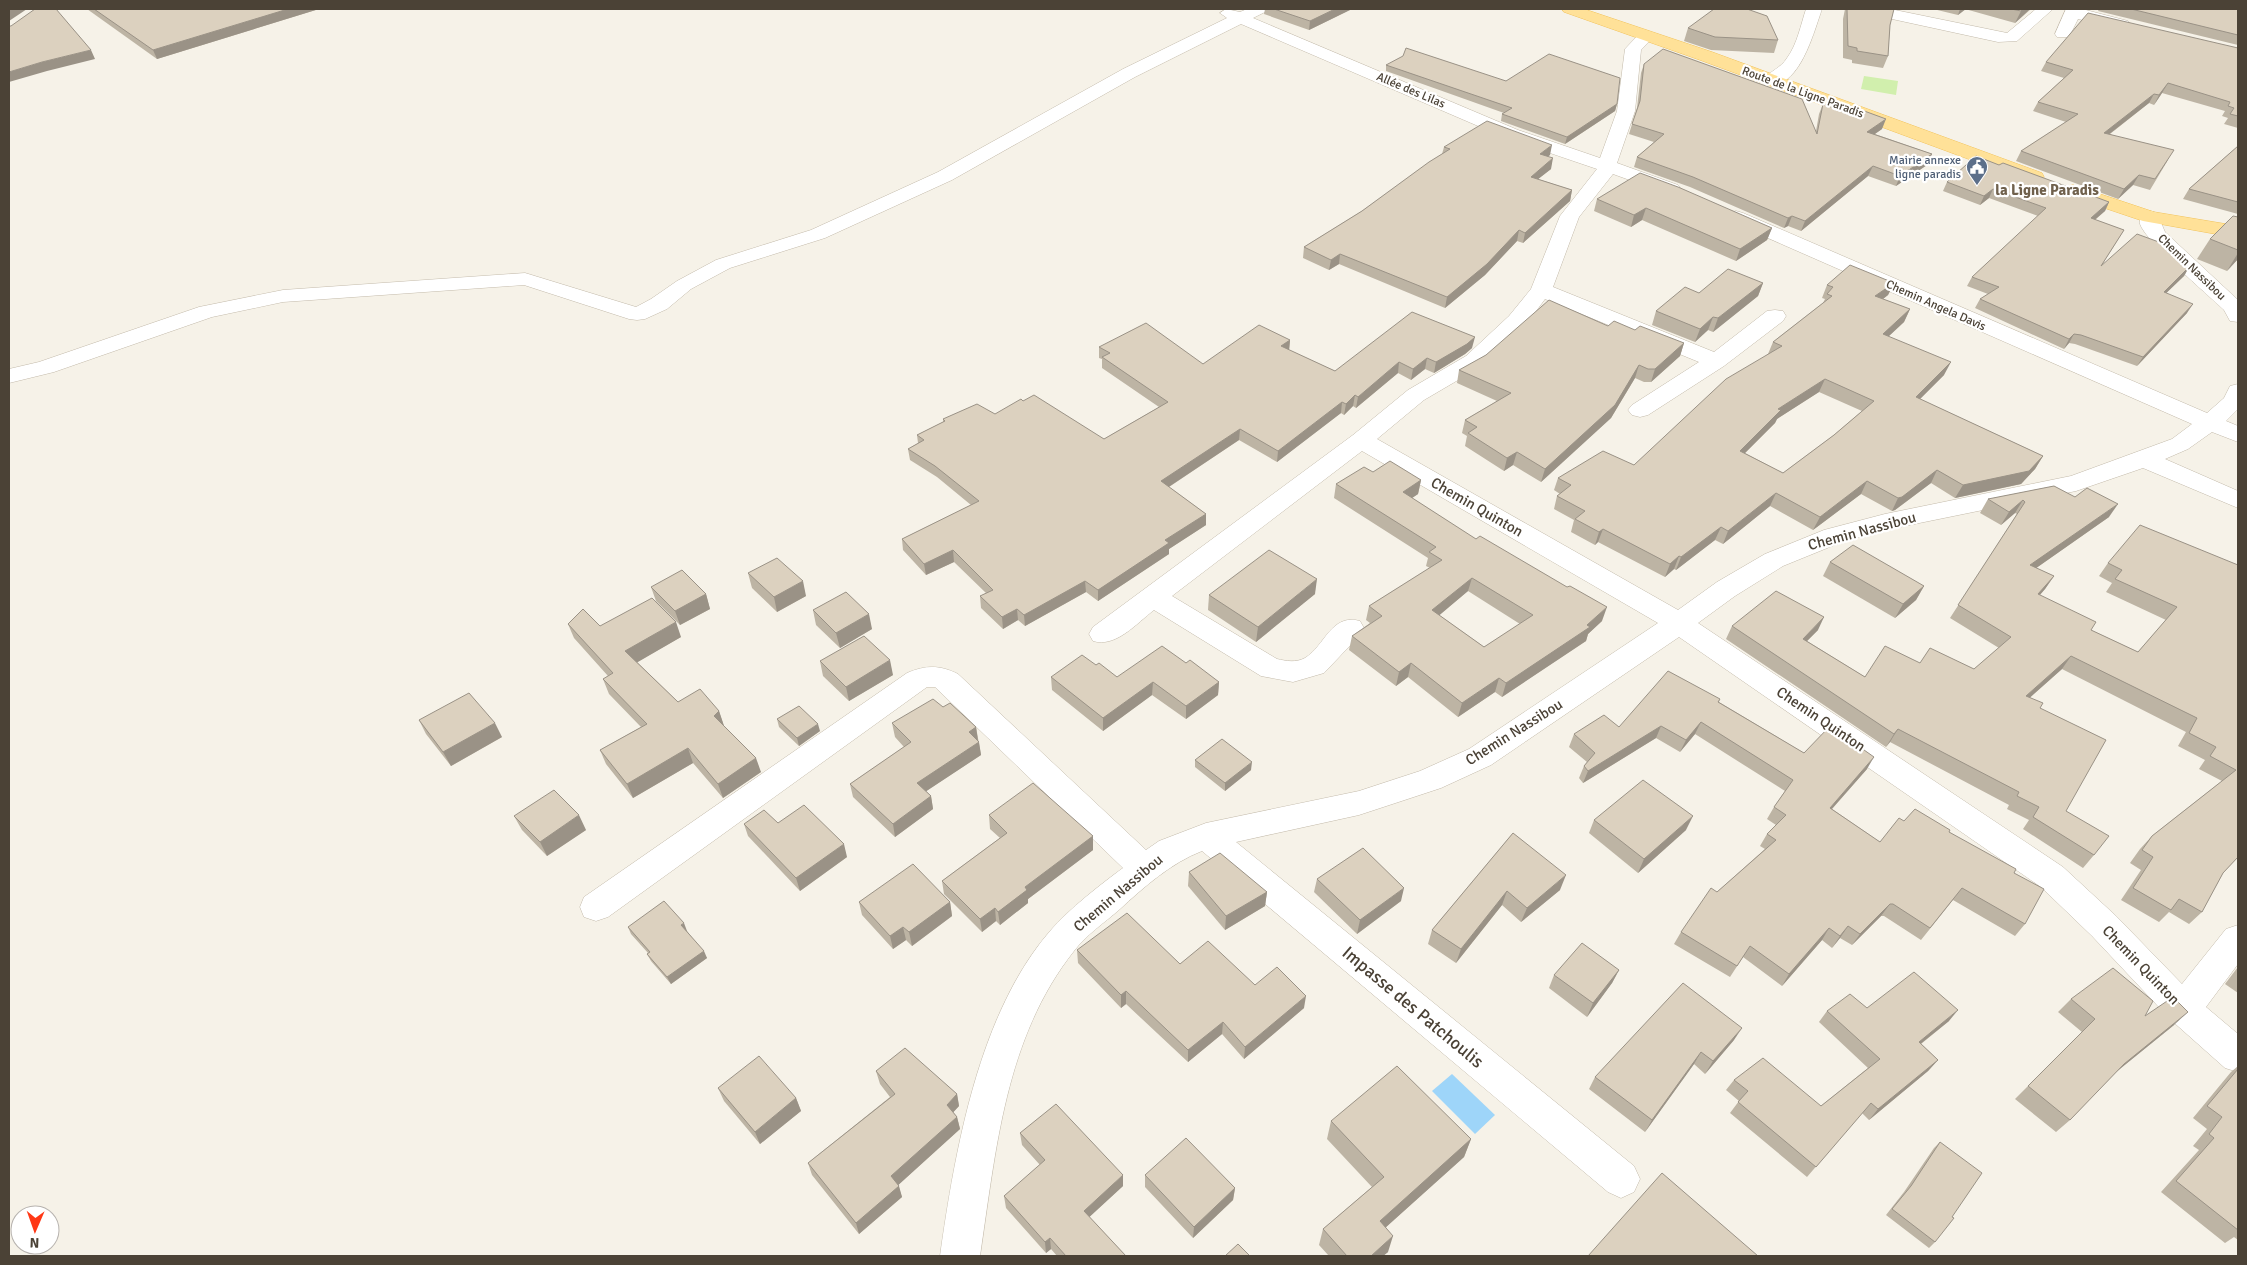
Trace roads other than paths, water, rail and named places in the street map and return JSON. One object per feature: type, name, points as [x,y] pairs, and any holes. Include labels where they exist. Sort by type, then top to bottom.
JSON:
[{"type":"main road","name":"Route de la Ligne Paradis","points":[[1570,9],[1772,80],[2056,185],[2150,216],[2238,232]]},
{"type":"street","name":"Allée des Lilas","points":[[1218,9],[1512,134],[1607,166]]},
{"type":"street","points":[[9,376],[46,367],[207,312],[283,296],[525,279],[638,314],[659,304],[684,285],[723,264],[818,234],[937,180],[1130,73],[1259,9]]},
{"type":"street","points":[[1772,80],[1786,71],[1796,59],[1814,9]]},
{"type":"street","points":[[1869,9],[1998,37],[2011,38],[2045,9]]},
{"type":"street","points":[[2063,34],[2073,11],[2139,28]]},
{"type":"street","points":[[1103,634],[1361,440],[1416,395],[1474,360],[1517,321],[1540,290],[1558,251],[1570,216],[1604,174],[1626,111],[1633,49],[1646,36]]},
{"type":"street","points":[[1607,166],[1691,197]]},
{"type":"street","name":"Chemin Angela Davis","points":[[1718,209],[2238,435]]},
{"type":"street","name":"Chemin Nassibou","points":[[2150,216],[2150,223],[2157,235],[2236,311]]},
{"type":"street","points":[[1540,290],[1716,361]]},
{"type":"street","points":[[1640,410],[1716,361],[1774,316]]},
{"type":"street","name":"Chemin Nassibou","points":[[960,1256],[984,1110],[1007,1037],[1035,978],[1063,939],[1118,890],[1170,850],[1206,836],[1359,804],[1430,780],[1480,756],[1679,624],[1726,588],[1774,560],[1832,536],[1885,522],[2076,483],[2144,459],[2180,444],[2209,423],[2234,401],[2238,392]]},
{"type":"street","name":"Chemin Quinton","points":[[1361,440],[1679,624],[2052,877],[2104,926],[2183,1009],[2238,1056]]},
{"type":"street","points":[[2144,459],[2238,500]]},
{"type":"street","points":[[1153,597],[1271,669],[1293,672],[1314,666],[1350,628]]},
{"type":"street","points":[[596,907],[917,680],[928,676],[939,677],[948,681],[1145,869]]},
{"type":"street","name":"Impasse des Patchoulis","points":[[1206,836],[1621,1179]]},
{"type":"street","points":[[2183,1009],[2238,939]]},
{"type":"water","points":[[1452,1074],[1495,1115],[1475,1134],[1432,1091]]},
{"type":"place","name":"Mairie annexe ligne paradis","points":[[1977,186]]},
{"type":"district","name":"la Ligne Paradis","points":[[2047,190]]}]
